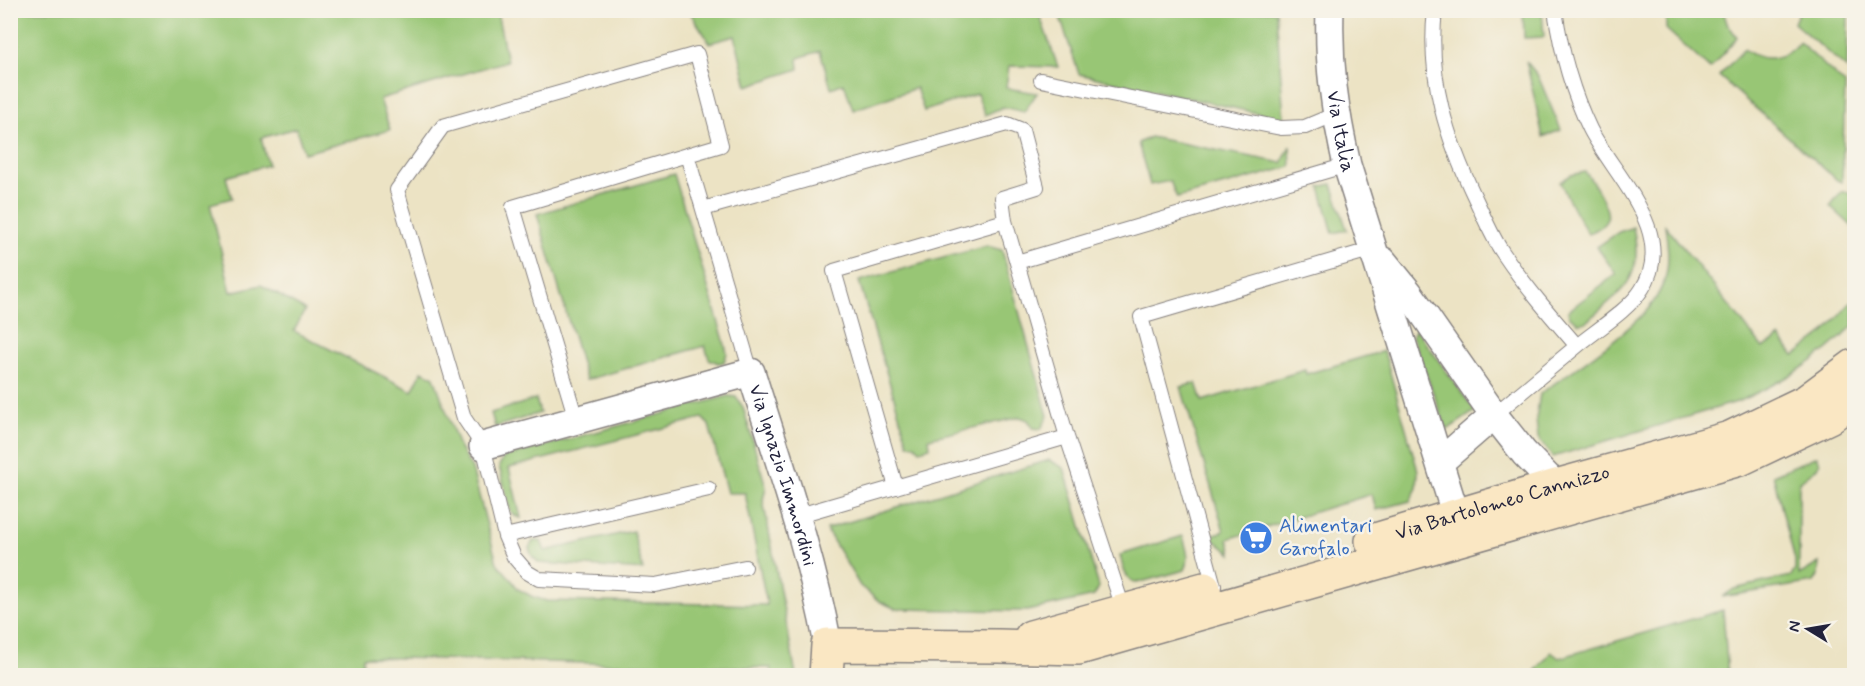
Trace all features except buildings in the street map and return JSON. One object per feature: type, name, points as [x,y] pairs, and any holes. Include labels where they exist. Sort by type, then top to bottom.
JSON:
[{"type":"street","name":"Via Italia","points":[[1330,10],[1331,77],[1347,165],[1456,516]]},
{"type":"street","points":[[1373,249],[1409,293],[1494,415],[1524,453],[1556,486]]},
{"type":"street","name":"Via Bartolomeo Cannizzo","points":[[999,646],[1730,438],[1807,401],[1854,366]]},
{"type":"street","name":"Via Ignazio Immordini","points":[[483,446],[751,372],[796,516],[821,607],[827,660]]},
{"type":"street","name":"Via Bartolomeo Cannizzo","points":[[827,660],[999,646],[1079,648],[1740,459],[1829,417],[1854,399]]},
{"type":"street","points":[[1440,462],[1494,415]]},
{"type":"lane","points":[[1435,10],[1433,50],[1437,86],[1446,128],[1464,174],[1502,252],[1577,346]]},
{"type":"lane","points":[[1494,415],[1624,308],[1642,289],[1652,264],[1653,244],[1648,226],[1634,198],[1610,164],[1590,129],[1576,97],[1559,38],[1555,10]]},
{"type":"lane","points":[[576,419],[513,207],[721,145],[697,54],[443,126],[398,190],[464,418],[483,446],[505,536],[514,557],[526,573],[539,579],[655,585],[745,567]]},
{"type":"lane","points":[[1041,80],[1281,128],[1305,128],[1336,114]]},
{"type":"lane","points":[[703,209],[1007,124],[1022,130],[1037,187],[1002,198],[1005,221],[1067,437],[1124,611]]},
{"type":"lane","points":[[687,155],[751,372]]},
{"type":"lane","points":[[1017,262],[1347,165]]},
{"type":"lane","points":[[896,487],[834,271],[1005,221]]},
{"type":"lane","points":[[1214,586],[1141,317],[1373,249]]},
{"type":"lane","points":[[796,516],[1067,437]]},
{"type":"lane","points":[[505,536],[709,489]]},
{"type":"green space","points":[[10,11],[502,11],[497,12],[507,61],[380,99],[390,130],[304,153],[296,128],[261,138],[268,165],[226,177],[232,198],[210,204],[231,292],[261,285],[305,310],[294,331],[412,391],[422,371],[434,377],[459,447],[472,469],[497,563],[518,589],[547,601],[767,605],[745,493],[727,493],[709,425],[702,418],[509,468],[521,518],[515,516],[510,510],[499,466],[504,457],[728,396],[736,397],[743,407],[766,487],[763,500],[796,675],[772,675],[771,668],[363,657],[362,675],[11,675]]},
{"type":"green space","points":[[689,11],[1038,11],[1058,67],[1009,66],[1006,88],[1037,93],[1024,112],[1003,107],[985,115],[977,94],[924,111],[916,88],[853,110],[844,83],[831,88],[820,51],[798,58],[799,69],[747,86],[735,36],[710,43]]},
{"type":"green space","points":[[1058,11],[1276,11],[1284,119],[1079,74]]},
{"type":"green space","points":[[1523,11],[1542,11],[1544,37],[1524,38]]},
{"type":"green space","points":[[1666,11],[1723,11],[1727,23],[1737,37],[1710,69],[1666,29]]},
{"type":"green space","points":[[1799,11],[1848,11],[1847,69],[1794,23]]},
{"type":"green space","points":[[1799,42],[1845,84],[1842,182],[1719,76],[1744,49],[1758,56],[1773,58],[1787,53]]},
{"type":"green space","points":[[1526,61],[1538,76],[1561,130],[1543,137]]},
{"type":"green space","points":[[1150,137],[1282,163],[1290,146],[1291,167],[1177,198],[1170,181],[1150,185],[1138,143]]},
{"type":"green space","points":[[1585,172],[1600,195],[1607,214],[1604,224],[1588,234],[1560,182],[1571,175]]},
{"type":"green space","points":[[674,174],[723,337],[727,353],[724,362],[718,363],[709,359],[705,346],[586,380],[537,214]]},
{"type":"green space","points":[[1332,184],[1347,230],[1333,233],[1320,187]]},
{"type":"green space","points":[[1841,192],[1854,192],[1854,228],[1830,206]]},
{"type":"green space","points":[[1665,225],[1763,348],[1780,337],[1794,356],[1824,333],[1854,299],[1854,325],[1800,370],[1737,402],[1553,457],[1538,438],[1536,419],[1540,394],[1611,343],[1649,308],[1666,275],[1668,256]]},
{"type":"green space","points":[[1633,227],[1636,260],[1628,282],[1586,322],[1579,323],[1569,316],[1568,311],[1616,274],[1597,247],[1619,232]]},
{"type":"green space","points":[[987,246],[1002,250],[1048,416],[1041,429],[1033,428],[1028,420],[1020,417],[929,438],[930,447],[920,450],[915,445],[908,444],[859,281]]},
{"type":"green space","points":[[1416,329],[1475,411],[1447,430],[1412,336]]},
{"type":"green space","points":[[1384,351],[1418,471],[1417,488],[1410,501],[1376,510],[1372,494],[1228,539],[1232,554],[1209,536],[1224,531],[1181,387],[1196,383],[1202,401],[1305,370],[1306,374]]},
{"type":"green space","points":[[536,399],[540,413],[495,427],[491,413]]},
{"type":"green space","points":[[1817,456],[1820,463],[1817,468],[1799,482],[1799,575],[1819,563],[1818,576],[1814,582],[1722,597],[1734,589],[1791,576],[1795,570],[1795,560],[1773,475]]},
{"type":"green space","points":[[1049,460],[1064,468],[1099,587],[1094,596],[1027,611],[896,609],[879,601],[860,586],[826,529]]},
{"type":"green space","points":[[633,531],[643,570],[539,563],[532,556],[529,548],[533,541],[541,541],[545,551]]},
{"type":"green space","points":[[1183,536],[1188,558],[1185,570],[1137,583],[1129,579],[1120,555]]},
{"type":"green space","points":[[1723,610],[1728,675],[1532,675],[1551,652],[1559,658]]},
{"type":"green space","points":[[899,672],[987,672],[987,675],[875,675]]},
{"type":"place","name":"Alimentari Garofalo","points":[[1256,538]]}]
